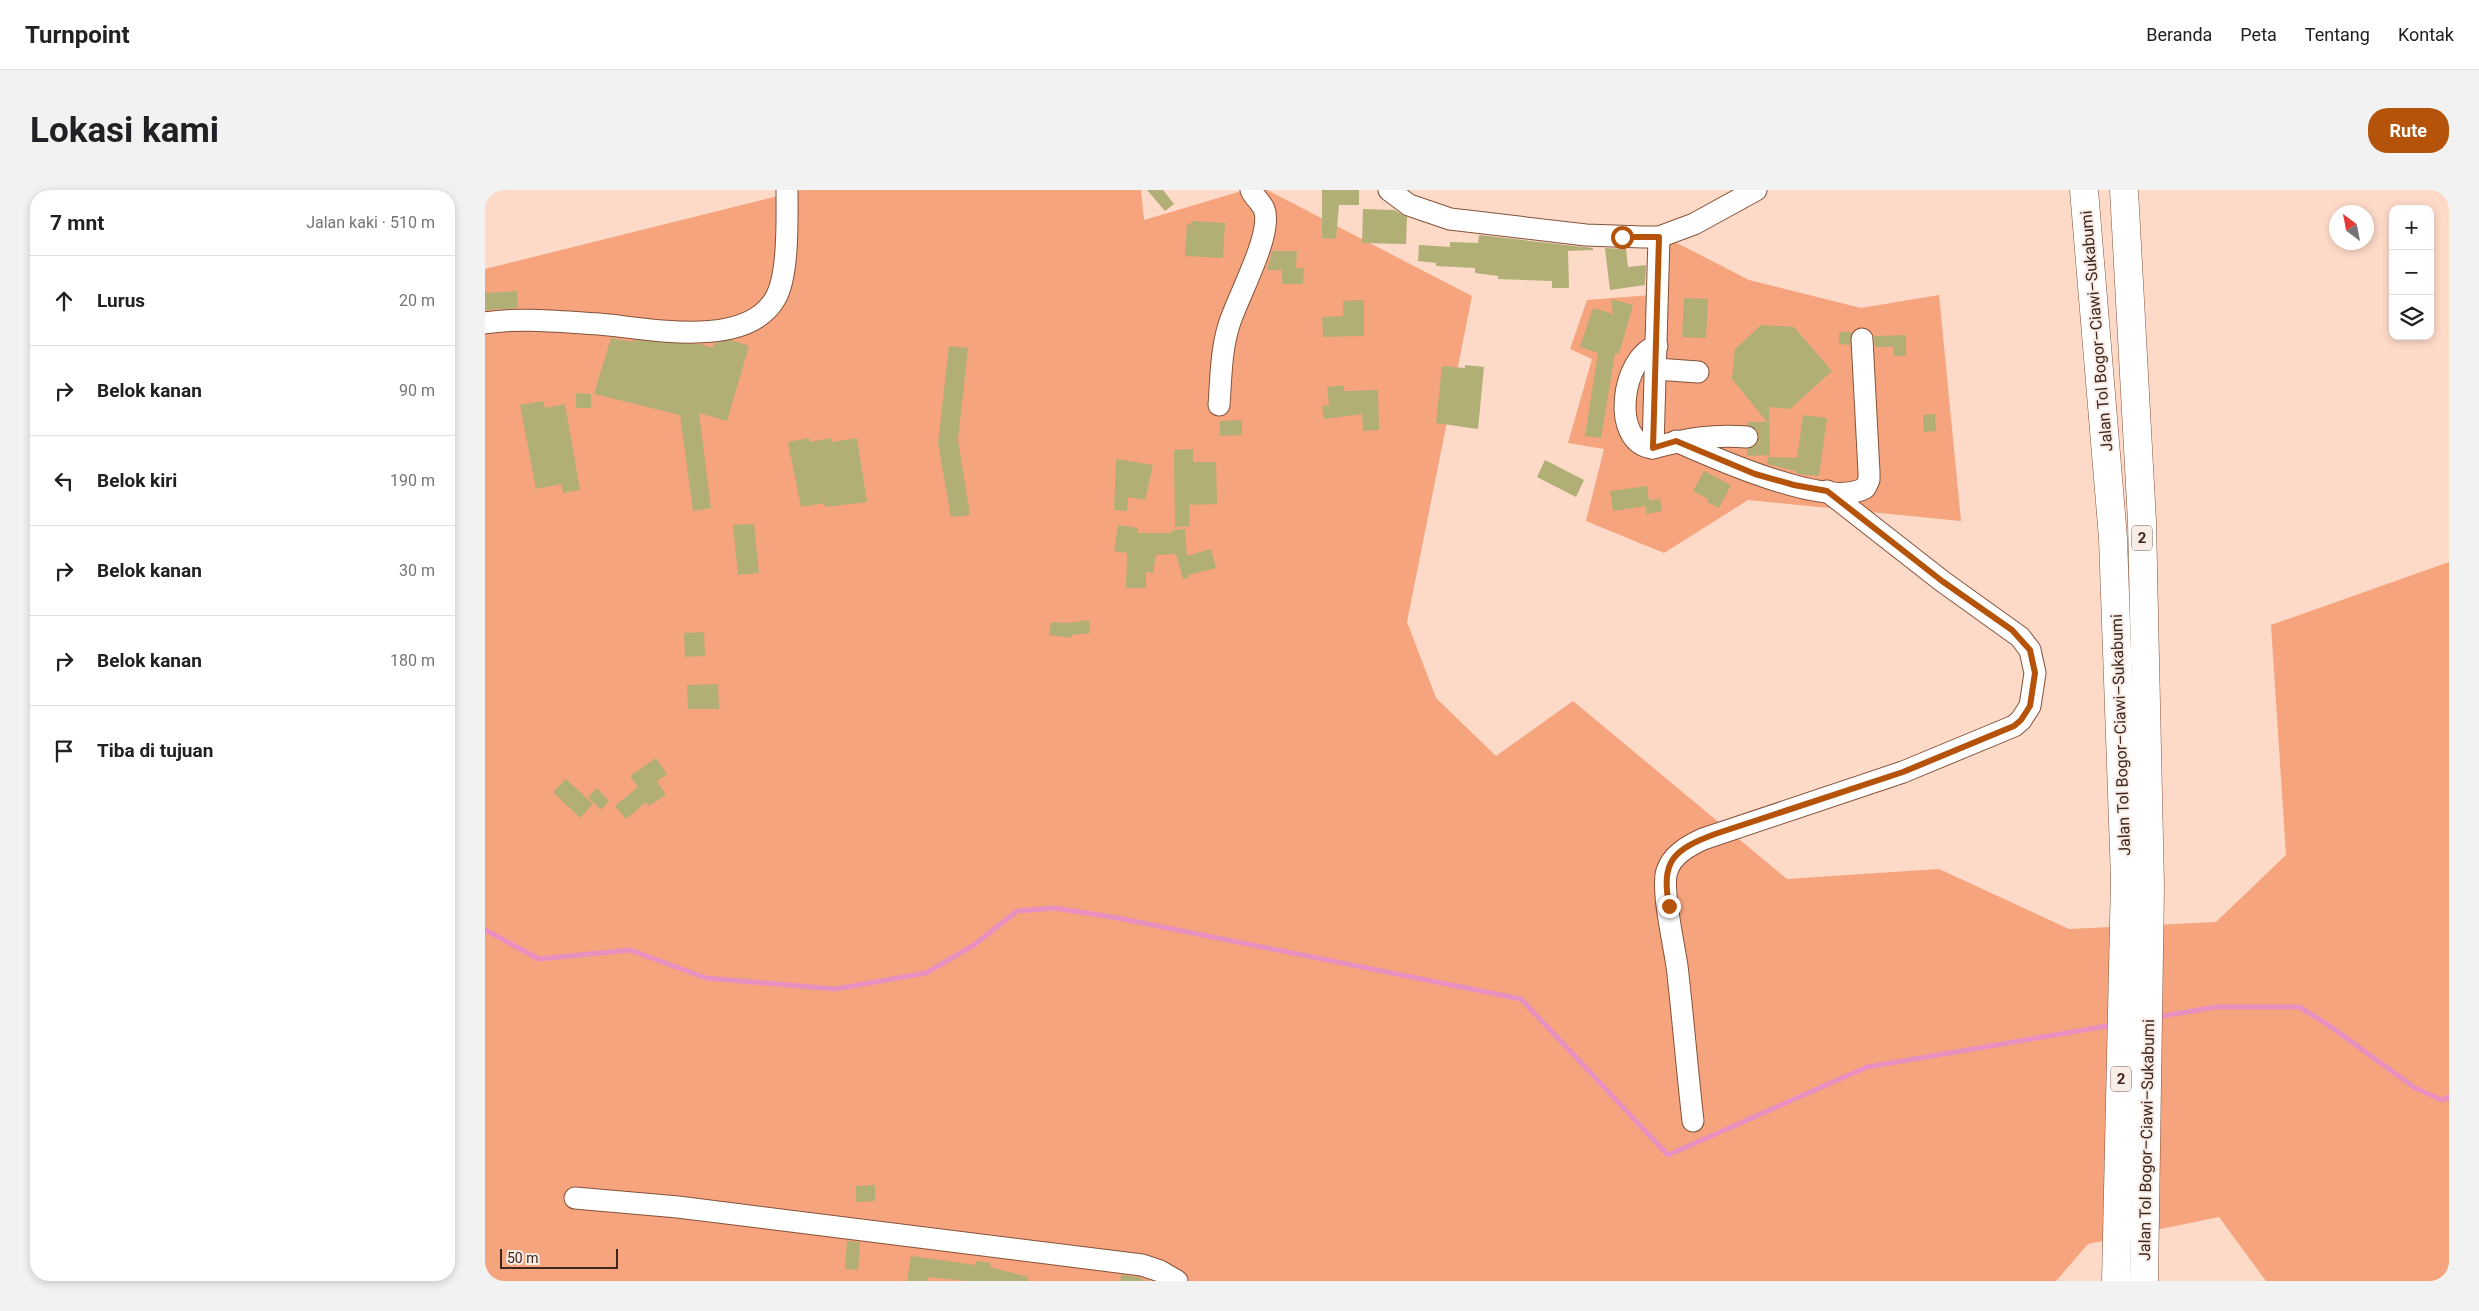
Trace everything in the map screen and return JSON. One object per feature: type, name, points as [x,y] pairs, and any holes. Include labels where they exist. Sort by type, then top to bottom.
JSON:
[{"type":"highway","name":"Jalan Tol Bogor–Ciawi–Sukabumi","points":[[2084,190],[2113,538],[2137,882],[2116,1281]]},
{"type":"highway","name":"Jalan Tol Bogor–Ciawi–Sukabumi","points":[[2125,190],[2142,522],[2137,882],[2145,1281]]},
{"type":"street","points":[[485,323],[517,320],[689,332],[719,330],[747,323],[768,310],[776,298],[784,264],[787,190]]},
{"type":"street","points":[[1219,405],[1223,353],[1228,326],[1254,265],[1265,223],[1264,209],[1251,190]]},
{"type":"street","points":[[1389,190],[1409,205],[1450,219],[1593,236],[1659,237],[1708,218],[1756,190]]},
{"type":"street","points":[[1653,448],[1659,237]]},
{"type":"street","points":[[1676,441],[1760,476],[1794,485],[1827,491],[1856,492],[1865,488],[1869,480],[1862,338]]},
{"type":"street","points":[[1657,346],[1650,348],[1642,355],[1635,366],[1628,388],[1625,416],[1628,429],[1635,440],[1643,447],[1653,448],[1676,441],[1722,434],[1747,437]]},
{"type":"street","points":[[1656,369],[1698,372]]},
{"type":"street","points":[[1693,1121],[1677,967],[1665,886],[1667,871],[1674,859],[1689,845],[1703,839],[1903,772],[2003,731],[2021,720],[2032,698],[2035,665],[2030,650],[2021,637],[1942,581],[1827,491]]},
{"type":"street","points":[[575,1198],[678,1207],[1142,1265],[1160,1271],[1177,1281]]},
{"type":"shaded area","points":[[802,190],[1141,190],[1144,220],[1245,190],[1267,190],[1472,296],[1407,622],[1436,698],[1496,756],[1573,701],[1787,879],[1939,869],[2069,929],[2216,922],[2286,855],[2271,625],[2449,562],[2449,1281],[2266,1281],[2219,1217],[2088,1244],[2056,1281],[485,1281],[485,269]]},
{"type":"shaded area","points":[[1675,242],[1749,280],[1861,308],[1939,295],[1961,521],[1748,500],[1664,553],[1586,521],[1604,449],[1568,443],[1592,359],[1570,349],[1587,300],[1652,295],[1655,249]]},
{"type":"building","points":[[1147,190],[1163,190],[1174,204],[1165,211]]},
{"type":"building","points":[[1322,190],[1359,190],[1359,205],[1339,205],[1336,239],[1322,238]]},
{"type":"building","points":[[1363,209],[1394,210],[1407,217],[1406,244],[1362,243]]},
{"type":"building","points":[[1191,221],[1225,223],[1223,258],[1185,256],[1187,222],[1191,226]]},
{"type":"building","points":[[1479,235],[1593,248],[1593,250],[1568,251],[1569,288],[1552,288],[1552,281],[1498,279],[1498,276],[1475,273],[1475,268],[1436,266],[1436,263],[1418,261],[1419,245],[1450,247],[1450,242],[1478,243]]},
{"type":"building","points":[[1605,248],[1626,249],[1628,267],[1646,265],[1645,285],[1610,290]]},
{"type":"building","points":[[1272,251],[1297,251],[1296,268],[1304,268],[1303,284],[1282,284],[1282,270],[1267,270]]},
{"type":"building","points":[[517,291],[518,308],[485,310],[485,293]]},
{"type":"building","points":[[1684,298],[1708,299],[1706,338],[1682,337]]},
{"type":"building","points":[[1611,299],[1633,305],[1619,354],[1615,353],[1601,438],[1585,436],[1598,353],[1580,347],[1593,308],[1613,314]]},
{"type":"building","points":[[1364,300],[1364,336],[1323,337],[1322,317],[1343,316],[1343,301]]},
{"type":"building","points":[[1761,325],[1794,327],[1832,371],[1790,409],[1769,407],[1770,455],[1747,456],[1747,449],[1757,444],[1759,437],[1758,431],[1747,424],[1747,422],[1767,422],[1732,379],[1735,349]]},
{"type":"building","points":[[1839,332],[1852,332],[1850,345],[1839,344]]},
{"type":"building","points":[[1906,335],[1906,356],[1894,356],[1893,347],[1875,347],[1874,336]]},
{"type":"building","points":[[611,338],[633,342],[633,340],[700,344],[713,348],[714,343],[731,340],[749,346],[727,421],[699,413],[711,508],[693,511],[680,415],[594,394]]},
{"type":"building","points":[[949,346],[968,348],[958,440],[970,515],[951,517],[938,443]]},
{"type":"building","points":[[1465,365],[1484,367],[1478,429],[1436,423],[1442,366],[1465,368]]},
{"type":"building","points":[[1344,385],[1344,391],[1378,390],[1379,430],[1363,431],[1362,414],[1324,419],[1322,406],[1329,405],[1327,387]]},
{"type":"building","points":[[576,393],[591,394],[591,408],[576,408]]},
{"type":"building","points":[[543,401],[545,408],[565,404],[580,490],[563,493],[561,484],[536,489],[520,405]]},
{"type":"building","points":[[1935,414],[1936,431],[1924,432],[1923,415]]},
{"type":"building","points":[[1803,415],[1827,418],[1819,476],[1798,474],[1795,471],[1767,464],[1768,457],[1797,458]]},
{"type":"building","points":[[1242,420],[1242,435],[1220,436],[1220,421]]},
{"type":"building","points":[[809,438],[810,442],[831,438],[832,442],[857,438],[867,502],[825,507],[824,503],[801,507],[788,442]]},
{"type":"building","points":[[1193,449],[1193,462],[1216,462],[1217,504],[1189,505],[1190,526],[1175,527],[1174,450]]},
{"type":"building","points":[[1116,459],[1153,465],[1145,500],[1128,497],[1127,511],[1114,510]]},
{"type":"building","points":[[1545,460],[1584,480],[1576,497],[1537,477]]},
{"type":"building","points":[[1704,471],[1731,485],[1719,508],[1707,502],[1708,499],[1693,491]]},
{"type":"building","points":[[1647,486],[1649,500],[1660,499],[1662,511],[1646,514],[1646,506],[1613,511],[1610,491]]},
{"type":"building","points":[[754,524],[759,573],[738,575],[733,525]]},
{"type":"building","points":[[1118,525],[1138,528],[1137,533],[1172,533],[1172,530],[1185,529],[1187,556],[1211,549],[1216,568],[1188,575],[1189,578],[1183,579],[1176,554],[1156,555],[1153,573],[1146,572],[1146,588],[1126,588],[1127,553],[1114,551]]},
{"type":"building","points":[[1089,620],[1090,633],[1072,635],[1072,638],[1049,635],[1051,622],[1067,623]]},
{"type":"building","points":[[704,632],[705,656],[685,657],[684,633]]},
{"type":"building","points":[[718,684],[719,709],[688,709],[687,685]]},
{"type":"building","points":[[656,758],[667,774],[657,781],[666,795],[648,806],[646,802],[626,819],[615,806],[638,787],[630,776]]},
{"type":"building","points":[[566,779],[593,804],[580,818],[553,792]]},
{"type":"building","points":[[597,788],[609,801],[601,810],[588,797]]},
{"type":"building","points":[[875,1185],[875,1201],[856,1202],[856,1186]]},
{"type":"building","points":[[847,1241],[860,1242],[858,1270],[845,1269]]},
{"type":"building","points":[[911,1256],[975,1265],[976,1261],[991,1263],[990,1267],[1028,1277],[1027,1281],[969,1281],[928,1277],[927,1281],[907,1281]]},
{"type":"building","points":[[1121,1275],[1139,1277],[1145,1281],[1120,1281]]},
{"type":"waterway","points":[[485,930],[539,959],[630,950],[706,978],[835,989],[926,973],[974,945],[1017,911],[1054,908],[1118,918],[1521,999],[1668,1155],[1867,1067],[2113,1025]]},
{"type":"waterway","points":[[2156,1017],[2216,1007],[2299,1007],[2327,1024],[2415,1088],[2442,1100],[2449,1097]]},
{"type":"route","points":[[1622,237],[1659,237],[1653,448],[1676,441],[1755,474],[1794,485],[1827,491],[1942,581],[2021,637],[2026,642],[2035,665],[2034,686],[2030,706],[2026,714],[2014,726],[1903,772],[1715,834],[1689,845],[1674,859],[1665,877],[1669,906]]}]
